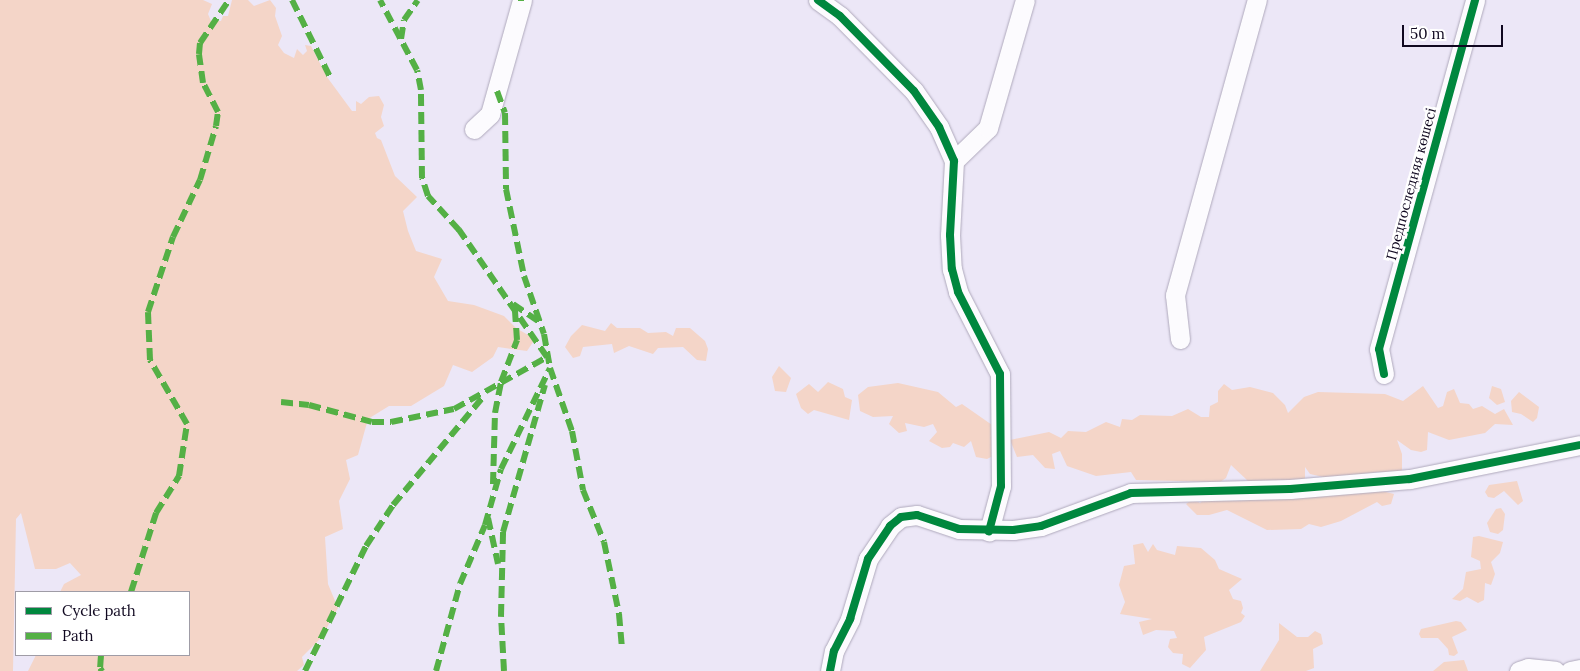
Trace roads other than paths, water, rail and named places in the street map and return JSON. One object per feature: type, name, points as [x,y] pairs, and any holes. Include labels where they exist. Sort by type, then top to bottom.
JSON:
[{"type":"street","points":[[474,129],[490,114],[522,0]]},
{"type":"street","points":[[818,0],[840,16],[914,91],[939,127],[954,161],[952,269],[962,300],[1000,374],[1001,486],[990,531]]},
{"type":"street","points":[[954,161],[988,128],[1025,0]]},
{"type":"street","points":[[1180,339],[1175,295],[1257,0]]},
{"type":"street","name":"Предпоследняя көшесі","points":[[1384,374],[1378,349],[1475,0]]},
{"type":"street","points":[[830,671],[834,651],[850,619],[868,559],[890,526],[901,517],[917,515],[959,529],[990,531],[1041,526],[1131,493],[1290,490],[1410,479],[1580,445]]},
{"type":"street","points":[[1519,671],[1528,668],[1555,671]]},
{"type":"street","points":[[1570,671],[1580,669]]}]
